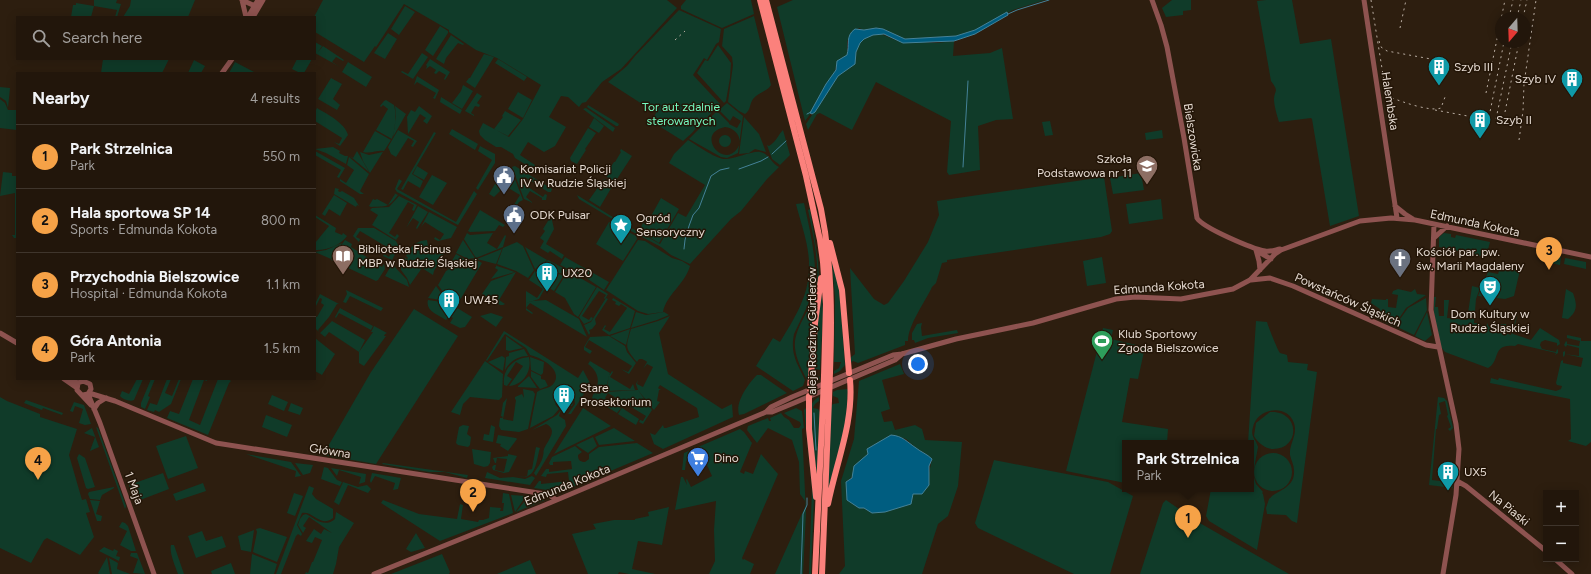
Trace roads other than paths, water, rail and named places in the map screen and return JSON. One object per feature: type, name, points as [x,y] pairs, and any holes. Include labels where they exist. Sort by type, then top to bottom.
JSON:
[{"type":"main road","name":"aleja Rodziny Gürtlerów","points":[[760,0],[811,198],[823,262],[826,304],[824,376],[826,401],[822,574]]},
{"type":"main road","name":"aleja Rodziny Gürtlerów","points":[[766,0],[826,232],[831,293],[830,372],[826,401],[815,574]]},
{"type":"main road","points":[[826,232],[833,252],[842,290],[849,373]]},
{"type":"main road","points":[[810,389],[823,262]]},
{"type":"main road","points":[[824,526],[831,490],[847,428],[850,406],[850,380]]},
{"type":"main road","points":[[809,396],[809,429],[818,518]]},
{"type":"street","points":[[242,0],[256,7]]},
{"type":"street","points":[[242,0],[247,16]]},
{"type":"street","points":[[253,16],[258,0]]},
{"type":"street","points":[[248,16],[263,0]]},
{"type":"street","name":"Bielszowicka","points":[[1152,0],[1167,47],[1184,138],[1196,216],[1199,221],[1206,226],[1254,249],[1270,259]]},
{"type":"street","name":"Halembska","points":[[1364,0],[1397,218]]},
{"type":"street","points":[[224,71],[227,60]]},
{"type":"street","points":[[224,71],[231,60]]},
{"type":"street","points":[[1385,218],[1392,214],[1395,205],[1415,220]]},
{"type":"street","name":"Edmunda Kokota","points":[[374,574],[766,412],[771,407],[810,389],[893,355],[902,354],[952,340],[1033,323],[1116,299],[1135,297],[1189,298],[1233,290],[1250,280],[1270,259],[1285,248],[1354,223],[1385,218],[1415,220],[1591,257]]},
{"type":"street","points":[[1434,224],[1430,306],[1458,436],[1459,464],[1458,481],[1442,574]]},
{"type":"street","points":[[1434,238],[1447,226]]},
{"type":"street","points":[[1266,252],[1285,248]]},
{"type":"street","points":[[1254,249],[1260,261],[1260,270],[1270,278]]},
{"type":"street","name":"Bielszowicka","points":[[1254,249],[1266,252]]},
{"type":"street","points":[[1266,252],[1270,254],[1270,259]]},
{"type":"street","name":"Powstańców Śląskich","points":[[1250,280],[1270,278],[1305,291],[1426,345],[1438,347]]},
{"type":"street","points":[[0,333],[16,342]]},
{"type":"street","name":"Edmunda Kokota","points":[[766,412],[772,412],[850,380],[895,360],[902,354]]},
{"type":"street","points":[[849,373],[850,380]]},
{"type":"street","points":[[70,380],[81,382],[90,384],[88,392],[79,394],[81,382]]},
{"type":"street","points":[[809,396],[810,389]]},
{"type":"street","name":"Główna","points":[[88,392],[216,442],[545,494],[556,500]]},
{"type":"street","name":"1 Maja","points":[[88,392],[154,574]]},
{"type":"street","points":[[94,409],[98,403],[106,398]]},
{"type":"street","name":"Na Piaski","points":[[1458,481],[1543,549]]},
{"type":"street","points":[[1558,562],[1572,574]]},
{"type":"water","points":[[1007,12],[1008,15],[975,34],[954,41],[903,43],[884,34],[873,35],[864,39],[860,43],[856,52],[855,64],[838,76],[815,112],[812,114],[810,113],[826,84],[836,70],[837,61],[847,55],[849,38],[855,29],[883,29],[905,39],[956,36],[975,30]]},
{"type":"water","points":[[891,435],[902,438],[932,459],[929,466],[929,485],[922,494],[913,494],[911,504],[885,512],[872,513],[864,508],[859,508],[847,500],[846,482],[852,478],[854,466],[868,454],[867,449]]},
{"type":"waterway","points":[[1008,14],[1049,0]]},
{"type":"waterway","points":[[963,167],[968,81]]},
{"type":"waterway","points":[[807,114],[811,112]]},
{"type":"waterway","points":[[772,154],[786,141]]},
{"type":"waterway","points":[[739,169],[768,157]]},
{"type":"waterway","points":[[684,249],[685,240],[693,215],[699,208],[711,176],[720,170],[729,168]]},
{"type":"waterway","points":[[814,413],[816,450]]},
{"type":"waterway","points":[[801,574],[803,514],[807,505],[807,498]]},
{"type":"railway","points":[[1371,0],[1385,87],[1388,96],[1416,106],[1430,109],[1441,108],[1445,97]]},
{"type":"railway","points":[[1400,28],[1406,0]]},
{"type":"railway","points":[[1486,93],[1505,0]]},
{"type":"railway","points":[[1510,12],[1513,0]]},
{"type":"railway","points":[[1518,12],[1521,0]]},
{"type":"railway","points":[[1524,12],[1527,0]]},
{"type":"railway","points":[[1519,140],[1523,111],[1524,84],[1536,0]]},
{"type":"railway","points":[[675,40],[685,31]]},
{"type":"railway","points":[[1379,41],[1381,47],[1387,51],[1442,61]]},
{"type":"railway","points":[[1489,117],[1503,48]]},
{"type":"railway","points":[[1496,119],[1511,48]]},
{"type":"railway","points":[[1505,112],[1518,48]]},
{"type":"railway","points":[[1435,110],[1473,117]]},
{"type":"place","name":"Szyb III","points":[[1439,86]]},
{"type":"place","name":"Szyb IV","points":[[1572,98]]},
{"type":"place","name":"Szyb II","points":[[1480,140]]},
{"type":"place","name":"Szkoła Podstawowa nr 11","points":[[1147,186]]},
{"type":"place","name":"Komisariat Policji IV w Rudzie Śląskiej","points":[[504,196]]},
{"type":"place","name":"ODK Pulsar","points":[[514,234]]},
{"type":"place","name":"Ogród Sensoryczny","points":[[621,244]]},
{"type":"place","name":"Przychodnia Bielszowice","points":[[1549,270]]},
{"type":"place","name":"Biblioteka Ficinus MBP w Rudzie Śląskiej","points":[[343,276]]},
{"type":"place","name":"Kościół par. pw. św. Marii Magdaleny","points":[[1400,278]]},
{"type":"place","name":"UX20","points":[[547,292]]},
{"type":"place","name":"Dom Kultury w Rudzie Śląskiej","points":[[1490,306]]},
{"type":"place","name":"UW45","points":[[449,320]]},
{"type":"place","name":"Klub Sportowy Zgoda Bielszowice","points":[[1102,360]]},
{"type":"place","name":"Stare Prosektorium","points":[[564,414]]},
{"type":"place","name":"Dino","points":[[698,478]]},
{"type":"place","name":"Góra Antonia","points":[[38,480]]},
{"type":"place","name":"UX5","points":[[1448,492]]},
{"type":"place","name":"Hala sportowa SP 14","points":[[473,512]]},
{"type":"place","name":"Park Strzelnica","points":[[1188,538]]},
{"type":"park label","name":"Tor aut zdalnie sterowanych","points":[[681,114]]}]
